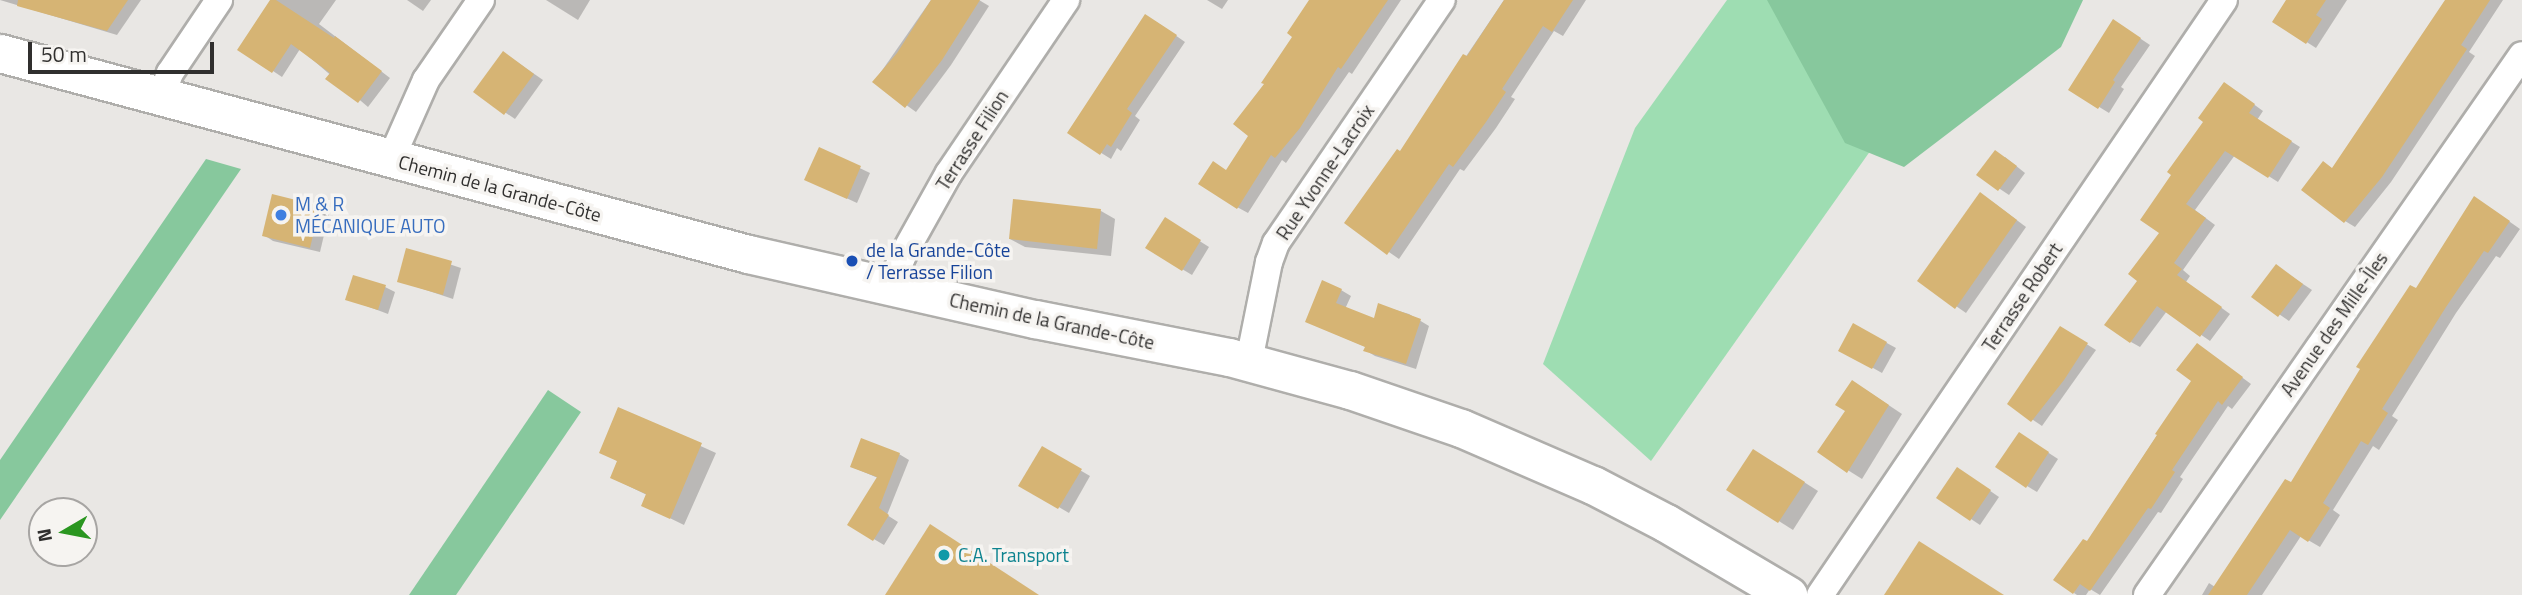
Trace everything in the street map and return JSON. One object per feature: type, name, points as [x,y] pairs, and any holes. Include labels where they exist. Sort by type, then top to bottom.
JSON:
[{"type":"main road","name":"Chemin de la Grande-Côte","points":[[0,53],[748,254],[890,287],[1249,361],[1408,409],[1538,460],[1666,523],[1788,595]]},
{"type":"street","points":[[162,97],[170,73],[219,0]]},
{"type":"street","points":[[391,159],[426,80],[481,0]]},
{"type":"street","name":"Terrasse Filion","points":[[890,287],[902,257],[942,185],[1066,0]]},
{"type":"street","name":"Rue Yvonne-Lacroix","points":[[1249,361],[1269,262],[1276,243],[1442,0]]},
{"type":"street","name":"Terrasse Robert","points":[[1820,595],[2224,0]]},
{"type":"street","name":"Avenue des Mille-Îles","points":[[2147,595],[2522,55]]},
{"type":"green space","points":[[1727,0],[1977,0],[1651,461],[1543,364],[1635,128]]},
{"type":"green space","points":[[1767,0],[2083,0],[2061,47],[1904,167],[1845,143]]},
{"type":"green space","points":[[206,159],[241,169],[0,520],[0,460]]},
{"type":"green space","points":[[548,390],[581,412],[456,595],[409,595]]},
{"type":"building","points":[[18,0],[128,0],[107,31],[17,6]]},
{"type":"building","points":[[270,0],[276,0],[334,38],[335,36],[382,71],[358,103],[325,79],[330,73],[291,44],[272,73],[237,50]]},
{"type":"building","points":[[931,0],[980,0],[942,60],[905,108],[872,82],[897,53]]},
{"type":"building","points":[[1309,0],[1388,0],[1341,69],[1338,67],[1300,128],[1275,158],[1271,155],[1237,209],[1198,184],[1213,161],[1226,170],[1248,136],[1233,124],[1264,84],[1261,83],[1292,37],[1287,33]]},
{"type":"building","points":[[1504,0],[1573,0],[1552,32],[1543,26],[1502,89],[1506,92],[1486,122],[1453,167],[1449,164],[1387,255],[1344,223],[1397,149],[1400,151],[1463,54],[1467,56]]},
{"type":"building","points":[[2286,0],[2326,0],[2316,15],[2322,19],[2306,44],[2272,22]]},
{"type":"building","points":[[2445,0],[2490,0],[2461,45],[2467,49],[2382,177],[2344,223],[2301,190],[2323,161],[2332,168]]},
{"type":"building","points":[[1145,14],[1177,35],[1127,109],[1132,113],[1111,147],[1107,144],[1100,155],[1067,133]]},
{"type":"building","points":[[2113,19],[2141,38],[2113,80],[2115,82],[2098,109],[2068,90]]},
{"type":"building","points":[[503,51],[534,74],[504,115],[473,92]]},
{"type":"building","points":[[2224,82],[2255,104],[2249,113],[2292,141],[2268,178],[2225,151],[2186,204],[2206,218],[2174,263],[2182,269],[2177,275],[2222,307],[2200,337],[2157,306],[2130,343],[2104,325],[2137,281],[2128,274],[2159,233],[2140,220],[2171,175],[2167,172],[2203,122],[2198,118]]},
{"type":"building","points":[[819,147],[861,166],[847,199],[804,180]]},
{"type":"building","points":[[1995,150],[2017,166],[1998,191],[1976,175]]},
{"type":"building","points":[[1980,192],[2017,220],[1955,309],[1917,281]]},
{"type":"building","points":[[272,194],[320,206],[310,248],[262,236]]},
{"type":"building","points":[[2474,196],[2510,221],[2488,253],[2484,251],[2446,307],[2382,409],[2388,413],[2368,445],[2361,441],[2323,503],[2330,508],[2308,542],[2290,530],[2247,595],[2208,595],[2285,479],[2291,482],[2360,369],[2356,367],[2410,285],[2416,288]]},
{"type":"building","points":[[1013,199],[1101,209],[1097,249],[1009,239]]},
{"type":"building","points":[[1165,217],[1201,240],[1182,271],[1145,248]]},
{"type":"building","points":[[406,248],[452,261],[443,295],[397,282]]},
{"type":"building","points":[[2276,264],[2303,284],[2278,317],[2251,297]]},
{"type":"building","points":[[353,275],[386,285],[378,310],[345,300]]},
{"type":"building","points":[[1322,280],[1342,289],[1336,303],[1374,318],[1378,303],[1421,319],[1406,364],[1363,351],[1365,347],[1305,322]]},
{"type":"building","points":[[1853,323],[1887,342],[1872,369],[1838,351]]},
{"type":"building","points":[[2060,326],[2088,343],[2064,380],[2031,422],[2007,404]]},
{"type":"building","points":[[2197,343],[2243,377],[2222,405],[2218,401],[2172,470],[2175,472],[2151,509],[2148,508],[2090,591],[2080,584],[2073,594],[2053,580],[2083,539],[2087,541],[2191,381],[2176,370]]},
{"type":"building","points":[[1852,380],[1889,405],[1847,473],[1817,452],[1845,411],[1835,405]]},
{"type":"building","points":[[618,407],[702,443],[670,519],[641,506],[646,494],[610,478],[617,461],[599,453]]},
{"type":"building","points":[[2019,432],[2049,452],[2026,488],[1995,467]]},
{"type":"building","points":[[861,438],[900,453],[879,508],[889,515],[873,541],[847,525],[877,477],[850,467]]},
{"type":"building","points":[[1042,446],[1082,469],[1058,509],[1018,486]]},
{"type":"building","points":[[1753,449],[1805,482],[1778,523],[1726,490]]},
{"type":"building","points":[[1957,467],[1991,490],[1970,521],[1936,498]]},
{"type":"building","name":"C.A. Transport","points":[[930,524],[1039,595],[885,595]]},
{"type":"building","points":[[1919,541],[2004,595],[1884,595]]},
{"type":"place","name":"M & R MÉCANIQUE AUTO","points":[[281,215]]},
{"type":"place","name":"de la Grande-Côte / Terrasse Filion","points":[[852,261]]},
{"type":"place","name":"C.A. Transport","points":[[944,555]]}]
